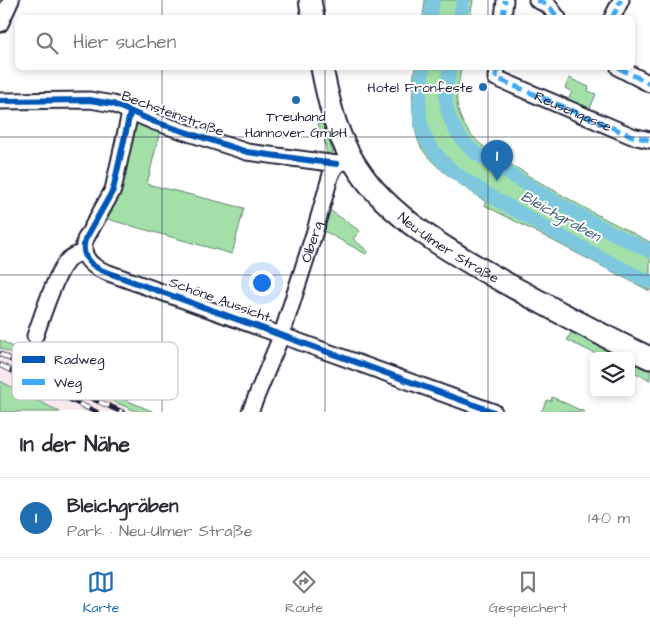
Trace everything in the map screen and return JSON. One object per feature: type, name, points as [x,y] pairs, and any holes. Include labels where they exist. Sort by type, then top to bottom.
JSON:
[{"type":"main road","points":[[310,0],[312,15]]},
{"type":"main road","name":"Neu-Ulmer Straße","points":[[322,70],[332,117],[340,137],[344,161],[363,177],[398,213],[441,244],[500,280],[650,358]]},
{"type":"street","points":[[0,24],[11,0]]},
{"type":"street","points":[[503,15],[505,0]]},
{"type":"street","points":[[614,15],[621,0]]},
{"type":"street","points":[[545,2],[556,15]]},
{"type":"street","points":[[623,70],[650,84]]},
{"type":"street","name":"Reusengasse","points":[[497,73],[632,136],[650,140]]},
{"type":"street","name":"Bechsteinstraße","points":[[0,101],[90,100],[113,104],[130,113],[247,152],[344,161]]},
{"type":"street","points":[[35,336],[66,262],[71,257],[84,253],[85,240],[113,190],[130,113]]},
{"type":"street","name":"Ölberg","points":[[282,334],[331,174],[344,161]]},
{"type":"street","name":"Schöne Aussicht","points":[[84,253],[97,269],[282,334],[494,412]]},
{"type":"street","name":"Schöne Aussicht","points":[[250,412],[282,334]]},
{"type":"shaded area","points":[[0,348],[12,354],[12,388],[0,381]]},
{"type":"shaded area","points":[[35,400],[110,400],[138,412],[60,412]]},
{"type":"green space","points":[[425,0],[473,0],[470,15],[423,15]]},
{"type":"green space","points":[[415,70],[461,70],[457,98],[459,115],[473,136],[493,154],[527,175],[650,242],[650,291],[484,205],[486,202],[450,177],[426,155],[421,147],[415,130],[413,87]]},
{"type":"green space","points":[[569,78],[589,87],[588,91],[596,94],[589,111],[567,102],[572,92],[565,88]]},
{"type":"green space","points":[[133,118],[161,127],[147,184],[244,208],[232,254],[107,219],[117,196]]},
{"type":"green space","points":[[323,123],[333,152],[330,155],[327,155],[324,136],[321,136],[318,124]]},
{"type":"green space","points":[[328,209],[360,231],[353,239],[368,251],[366,254],[324,231],[323,227]]},
{"type":"green space","points":[[572,331],[613,352],[592,352],[567,340]]},
{"type":"green space","points":[[0,340],[12,347],[12,354],[0,348]]},
{"type":"green space","points":[[635,363],[650,370],[650,380],[635,373]]},
{"type":"green space","points":[[0,381],[12,387],[12,400],[37,400],[60,412],[0,412]]},
{"type":"green space","points":[[552,397],[584,412],[541,412],[547,400],[551,401]]},
{"type":"green space","points":[[110,400],[126,400],[154,412],[138,412]]},
{"type":"waterway","name":"Bleichgraben","points":[[430,15],[433,0]]},
{"type":"waterway","points":[[460,15],[463,0]]},
{"type":"waterway","name":"Bleichgraben","points":[[423,70],[420,106],[421,125],[428,143],[445,164],[467,181],[532,220],[582,248],[650,282]]},
{"type":"waterway","points":[[450,70],[446,96],[451,122],[463,141],[474,152],[538,192],[650,251]]},
{"type":"railway","points":[[0,354],[12,360]]},
{"type":"railway","points":[[0,365],[12,371]]},
{"type":"railway","points":[[71,400],[96,412]]},
{"type":"railway","points":[[96,400],[122,412]]},
{"type":"marked path","points":[[503,15],[505,0]]},
{"type":"marked path","points":[[537,0],[548,5],[556,15]]},
{"type":"marked path","points":[[614,15],[621,0]]},
{"type":"marked path","points":[[497,70],[496,78],[632,136],[650,140]]},
{"type":"marked path","points":[[623,70],[650,84]]},
{"type":"cycle path","points":[[0,101],[90,100],[113,104],[155,122],[247,152],[337,164]]},
{"type":"cycle path","points":[[130,113],[113,190],[85,240],[84,251],[92,264],[106,272],[494,412]]},
{"type":"place","name":"Hotel Fronfeste","points":[[483,87]]},
{"type":"place","name":"Treuhand Hannover GmbH","points":[[296,100]]},
{"type":"place","name":"Bleichgräben","points":[[497,181]]}]
